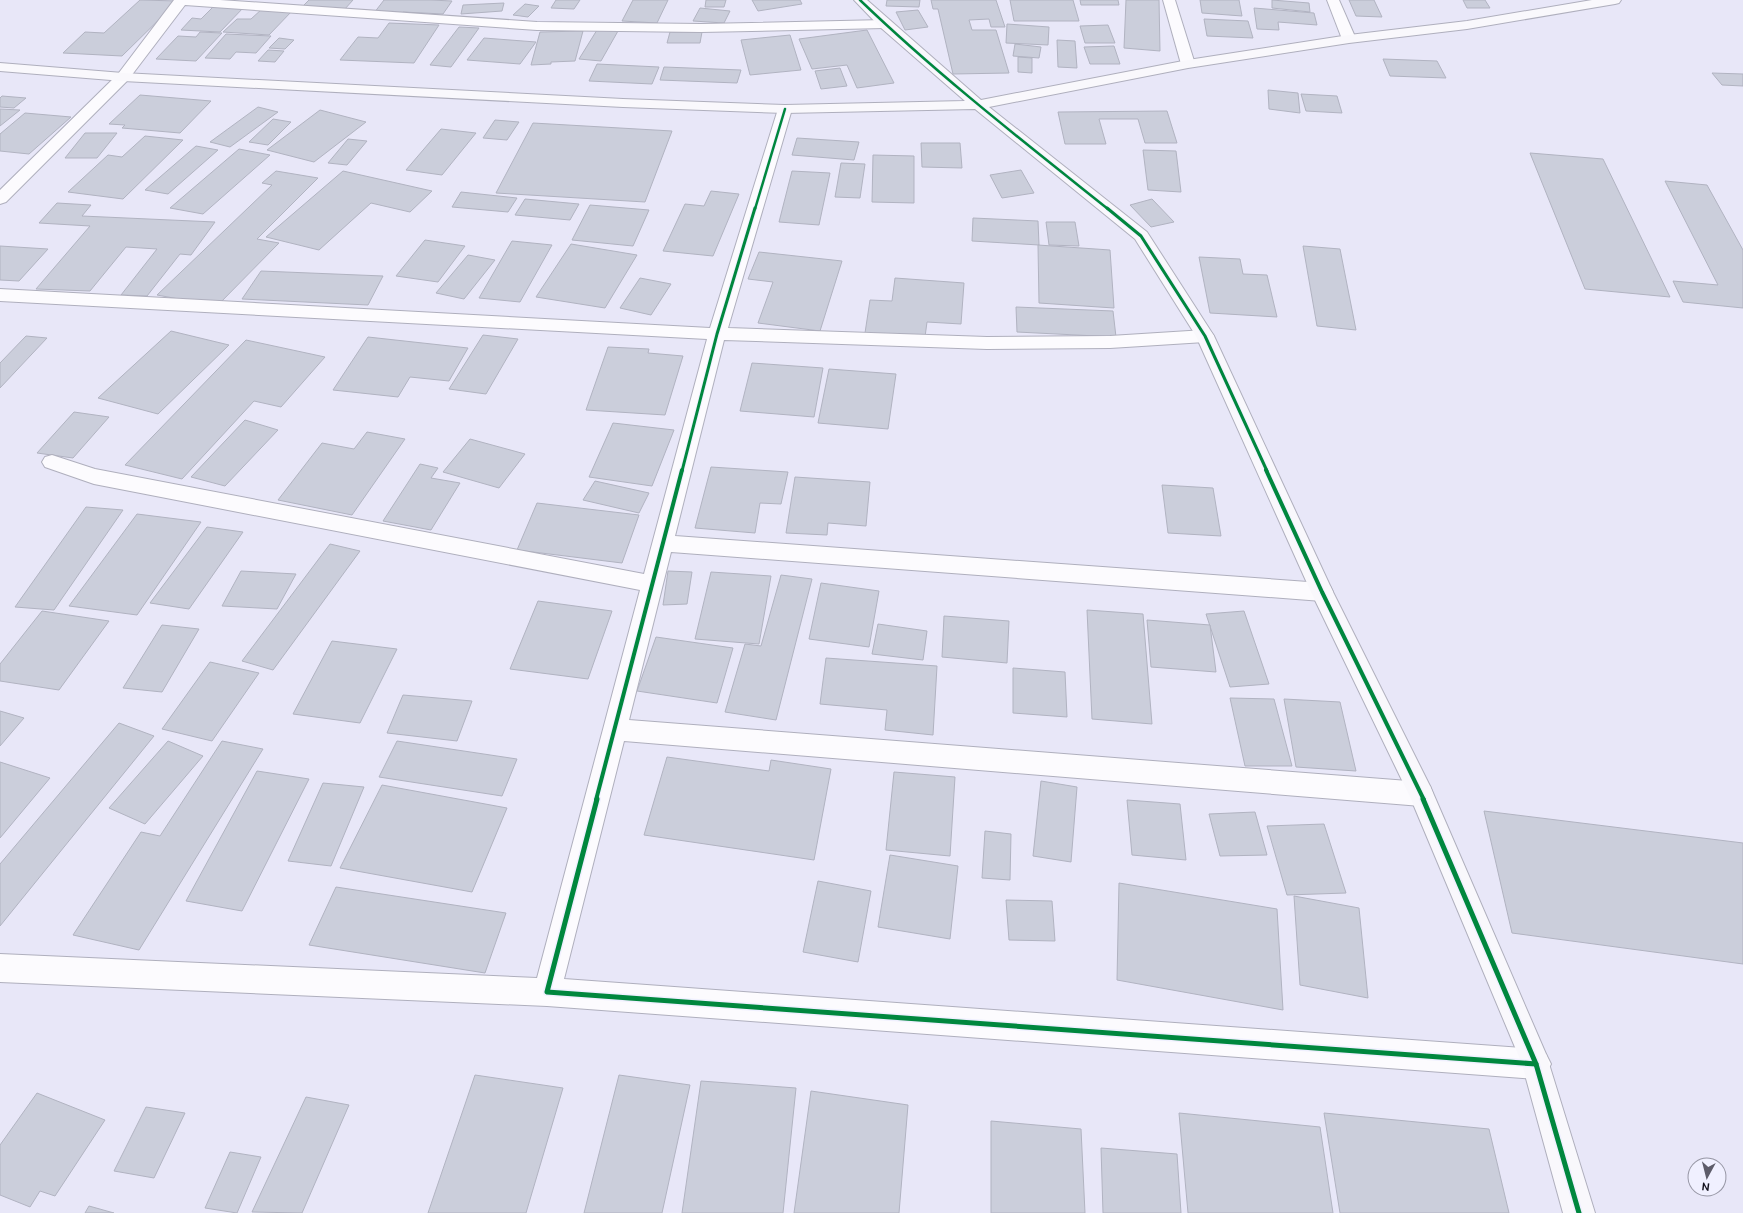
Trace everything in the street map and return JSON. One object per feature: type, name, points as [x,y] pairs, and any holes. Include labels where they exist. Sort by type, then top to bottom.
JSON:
[{"type":"main road","points":[[860,0],[884,24],[978,105],[1141,236],[1206,336],[1322,592],[1421,794],[1536,1064],[1579,1213]]},
{"type":"main road","points":[[0,68],[123,77],[623,103],[785,109],[978,105],[1188,64],[1349,39],[1468,25],[1615,0]]},
{"type":"street","points":[[1169,0],[1188,64]]},
{"type":"street","points":[[1333,0],[1349,39]]},
{"type":"street","points":[[0,199],[123,77],[181,1],[537,26],[701,28],[884,24]]},
{"type":"street","points":[[547,992],[717,334],[785,109]]},
{"type":"street","points":[[0,295],[717,334],[988,343],[1110,342],[1206,336]]},
{"type":"street","points":[[52,462],[94,476],[653,584]]},
{"type":"street","points":[[664,543],[1322,592]]},
{"type":"street","points":[[615,730],[1421,794]]},
{"type":"street","points":[[0,968],[547,992],[1536,1064]]},
{"type":"building","points":[[140,0],[178,1],[122,56],[63,53],[85,32],[104,33]]},
{"type":"building","points":[[309,0],[353,0],[344,10],[302,7]]},
{"type":"building","points":[[384,0],[452,1],[443,14],[403,12],[402,14],[374,13]]},
{"type":"building","points":[[556,0],[580,0],[574,9],[551,8]]},
{"type":"building","points":[[633,0],[668,0],[657,23],[622,21]]},
{"type":"building","points":[[706,0],[726,0],[724,7],[705,7]]},
{"type":"building","points":[[752,0],[800,0],[802,4],[758,11]]},
{"type":"building","points":[[887,0],[920,0],[919,7],[886,6]]},
{"type":"building","points":[[931,0],[996,0],[1005,27],[991,27],[989,19],[969,20],[972,30],[996,30],[1009,73],[953,74],[938,9],[933,9]]},
{"type":"building","points":[[1010,0],[1073,0],[1079,21],[1014,21]]},
{"type":"building","points":[[1080,0],[1118,0],[1119,5],[1081,5]]},
{"type":"building","points":[[1126,0],[1159,0],[1160,51],[1124,48]]},
{"type":"building","points":[[1200,0],[1239,0],[1242,16],[1202,13]]},
{"type":"building","points":[[1272,0],[1309,3],[1310,12],[1272,8]]},
{"type":"building","points":[[1349,0],[1374,0],[1382,17],[1356,16]]},
{"type":"building","points":[[1463,0],[1485,0],[1490,8],[1467,8]]},
{"type":"building","points":[[504,3],[502,11],[461,14],[463,5]]},
{"type":"building","points":[[525,4],[539,6],[528,17],[513,15]]},
{"type":"building","points":[[215,5],[245,6],[220,32],[181,30],[192,18],[201,19]]},
{"type":"building","points":[[700,8],[730,11],[724,23],[693,21]]},
{"type":"building","points":[[1254,8],[1314,13],[1317,25],[1278,22],[1279,30],[1257,29]]},
{"type":"building","points":[[262,9],[292,11],[269,35],[223,32],[237,19],[251,19]]},
{"type":"building","points":[[918,10],[928,27],[905,30],[896,12]]},
{"type":"building","points":[[1204,19],[1248,21],[1253,38],[1207,36]]},
{"type":"building","points":[[389,23],[439,25],[414,63],[340,60],[358,37],[378,38]]},
{"type":"building","points":[[1007,24],[1049,27],[1048,45],[1006,43]]},
{"type":"building","points":[[1108,25],[1115,43],[1085,43],[1080,26]]},
{"type":"building","points":[[459,27],[479,28],[451,67],[430,65]]},
{"type":"building","points":[[597,30],[618,31],[601,61],[579,59]]},
{"type":"building","points":[[867,30],[894,83],[857,88],[847,65],[812,69],[799,39]]},
{"type":"building","points":[[583,31],[575,61],[531,65],[540,32]]},
{"type":"building","points":[[200,32],[222,33],[196,61],[156,59],[178,36],[196,37]]},
{"type":"building","points":[[670,32],[702,32],[700,43],[667,43]]},
{"type":"building","points":[[226,34],[271,36],[256,53],[236,52],[230,59],[205,58]]},
{"type":"building","points":[[790,35],[801,70],[750,75],[741,40]]},
{"type":"building","points":[[279,38],[294,40],[285,49],[269,48]]},
{"type":"building","points":[[484,38],[536,42],[520,64],[467,60]]},
{"type":"building","points":[[1057,40],[1075,41],[1077,68],[1058,67]]},
{"type":"building","points":[[1015,44],[1041,47],[1039,58],[1013,56]]},
{"type":"building","points":[[1114,46],[1120,64],[1090,64],[1084,47]]},
{"type":"building","points":[[268,50],[284,51],[275,62],[258,61]]},
{"type":"building","points":[[1018,57],[1032,58],[1032,73],[1018,72]]},
{"type":"building","points":[[1383,59],[1437,61],[1446,78],[1390,76]]},
{"type":"building","points":[[597,64],[659,67],[652,84],[589,81]]},
{"type":"building","points":[[664,67],[741,70],[737,83],[660,80]]},
{"type":"building","points":[[840,68],[847,86],[821,89],[815,71]]},
{"type":"building","points":[[1712,73],[1743,74],[1743,86],[1722,85]]},
{"type":"building","points":[[1268,90],[1298,93],[1300,113],[1269,109]]},
{"type":"building","points":[[1301,94],[1337,96],[1342,113],[1306,111]]},
{"type":"building","points":[[140,95],[211,101],[180,133],[122,128],[125,125],[109,124]]},
{"type":"building","points":[[2,96],[26,98],[14,108],[0,107],[0,98]]},
{"type":"building","points":[[258,107],[278,112],[230,147],[210,142]]},
{"type":"building","points":[[0,109],[20,110],[0,126]]},
{"type":"building","points":[[320,110],[366,122],[314,162],[267,150]]},
{"type":"building","points":[[1167,111],[1177,143],[1145,143],[1138,119],[1099,119],[1106,144],[1065,144],[1058,112]]},
{"type":"building","points":[[25,113],[71,117],[29,154],[0,151],[0,134]]},
{"type":"building","points":[[273,119],[291,122],[268,145],[249,142]]},
{"type":"building","points":[[495,120],[519,122],[507,140],[483,138]]},
{"type":"building","points":[[533,123],[672,131],[645,202],[496,193]]},
{"type":"building","points":[[441,129],[476,133],[442,175],[406,170]]},
{"type":"building","points":[[85,133],[117,133],[97,158],[65,158]]},
{"type":"building","points":[[145,136],[183,140],[123,199],[68,192],[108,155],[122,157]]},
{"type":"building","points":[[797,138],[859,142],[854,160],[792,155]]},
{"type":"building","points":[[348,139],[367,141],[347,165],[328,163]]},
{"type":"building","points":[[921,143],[960,143],[962,168],[922,167]]},
{"type":"building","points":[[196,146],[218,150],[168,194],[145,190]]},
{"type":"building","points":[[239,149],[270,155],[203,214],[170,208]]},
{"type":"building","points":[[1143,150],[1176,151],[1181,192],[1148,190]]},
{"type":"building","points":[[1530,153],[1603,159],[1670,297],[1585,289]]},
{"type":"building","points":[[873,155],[914,156],[914,203],[872,202]]},
{"type":"building","points":[[841,163],[865,164],[860,198],[835,197]]},
{"type":"building","points":[[1021,170],[1034,193],[1002,198],[990,175]]},
{"type":"building","points":[[276,171],[318,178],[257,239],[279,243],[217,306],[157,295],[272,185],[262,183]]},
{"type":"building","points":[[343,171],[432,191],[410,212],[371,203],[319,250],[266,237]]},
{"type":"building","points":[[792,171],[830,173],[819,225],[779,222]]},
{"type":"building","points":[[1665,181],[1707,185],[1743,250],[1743,308],[1683,302],[1673,281],[1718,285]]},
{"type":"building","points":[[711,191],[739,194],[713,256],[663,251],[685,204],[704,206]]},
{"type":"building","points":[[461,192],[517,198],[508,212],[452,207]]},
{"type":"building","points":[[525,199],[579,204],[570,220],[515,215]]},
{"type":"building","points":[[1152,199],[1174,222],[1151,227],[1130,205]]},
{"type":"building","points":[[57,203],[91,205],[82,216],[215,222],[191,255],[180,254],[147,296],[121,295],[157,249],[126,247],[90,291],[36,289],[90,226],[39,223]]},
{"type":"building","points":[[590,205],[649,210],[633,246],[572,240]]},
{"type":"building","points":[[973,218],[1038,221],[1039,245],[972,241]]},
{"type":"building","points":[[1046,222],[1075,222],[1079,246],[1049,245]]},
{"type":"building","points":[[425,240],[465,246],[438,282],[396,276]]},
{"type":"building","points":[[512,241],[552,245],[520,302],[479,298]]},
{"type":"building","points":[[571,244],[637,255],[605,308],[536,297]]},
{"type":"building","points":[[1038,245],[1110,250],[1114,308],[1039,303]]},
{"type":"building","points":[[0,246],[48,249],[19,281],[0,280]]},
{"type":"building","points":[[1303,246],[1340,249],[1356,330],[1317,326]]},
{"type":"building","points":[[759,252],[842,261],[820,331],[758,323],[773,282],[748,279]]},
{"type":"building","points":[[468,255],[495,260],[464,299],[436,293]]},
{"type":"building","points":[[1199,257],[1240,259],[1243,274],[1267,275],[1277,317],[1210,313]]},
{"type":"building","points":[[261,271],[383,276],[368,305],[242,299]]},
{"type":"building","points":[[640,278],[671,284],[651,315],[620,308]]},
{"type":"building","points":[[895,278],[964,283],[961,324],[927,322],[925,337],[865,333],[870,300],[892,301]]},
{"type":"building","points":[[1016,307],[1113,311],[1116,337],[1017,332]]},
{"type":"building","points":[[171,331],[229,345],[158,414],[98,398]]},
{"type":"building","points":[[483,335],[518,339],[486,394],[449,389]]},
{"type":"building","points":[[26,336],[47,338],[0,388],[0,363]]},
{"type":"building","points":[[368,337],[468,348],[449,381],[410,377],[398,397],[333,390]]},
{"type":"building","points":[[246,340],[325,357],[281,407],[254,401],[182,479],[125,465]]},
{"type":"building","points":[[608,347],[649,349],[648,353],[683,356],[665,415],[586,410]]},
{"type":"building","points":[[752,363],[823,368],[814,417],[740,411]]},
{"type":"building","points":[[829,369],[896,374],[888,429],[818,423]]},
{"type":"building","points":[[74,412],[109,417],[73,458],[37,453]]},
{"type":"building","points":[[245,420],[278,430],[225,486],[191,477]]},
{"type":"building","points":[[613,423],[674,430],[652,486],[589,477]]},
{"type":"building","points":[[367,432],[405,439],[352,515],[278,500],[322,443],[354,449]]},
{"type":"building","points":[[470,439],[525,454],[499,488],[443,472]]},
{"type":"building","points":[[420,464],[438,468],[431,478],[460,483],[431,530],[383,521]]},
{"type":"building","points":[[711,467],[788,472],[781,504],[760,503],[755,533],[695,528]]},
{"type":"building","points":[[795,477],[870,482],[866,526],[828,523],[827,535],[786,533]]},
{"type":"building","points":[[595,481],[649,493],[639,513],[583,500]]},
{"type":"building","points":[[1162,485],[1213,488],[1221,536],[1168,533]]},
{"type":"building","points":[[537,503],[639,515],[622,563],[517,550]]},
{"type":"building","points":[[86,507],[123,510],[54,610],[15,607]]},
{"type":"building","points":[[137,514],[201,522],[137,615],[69,606]]},
{"type":"building","points":[[207,527],[243,532],[189,609],[150,603]]},
{"type":"building","points":[[330,544],[360,551],[273,670],[242,661]]},
{"type":"building","points":[[241,571],[296,574],[277,609],[222,606]]},
{"type":"building","points":[[668,571],[692,572],[687,604],[663,605]]},
{"type":"building","points":[[711,572],[771,576],[759,644],[695,639]]},
{"type":"building","points":[[781,575],[812,579],[776,720],[725,712],[745,644],[761,646]]},
{"type":"building","points":[[821,583],[879,591],[869,647],[809,639]]},
{"type":"building","points":[[538,601],[612,611],[588,679],[510,669]]},
{"type":"building","points":[[1087,610],[1143,614],[1152,724],[1092,719]]},
{"type":"building","points":[[42,611],[109,621],[59,690],[0,681],[0,664]]},
{"type":"building","points":[[1244,611],[1269,684],[1230,687],[1206,614]]},
{"type":"building","points":[[944,616],[1009,621],[1007,663],[942,657]]},
{"type":"building","points":[[1147,620],[1210,625],[1216,672],[1151,667]]},
{"type":"building","points":[[878,624],[927,631],[923,660],[872,654]]},
{"type":"building","points":[[162,625],[199,629],[162,692],[123,688]]},
{"type":"building","points":[[656,637],[733,648],[717,703],[637,691]]},
{"type":"building","points":[[332,641],[397,649],[360,723],[293,714]]},
{"type":"building","points":[[826,658],[937,666],[933,735],[885,730],[887,710],[820,704]]},
{"type":"building","points":[[210,662],[259,673],[212,741],[162,729]]},
{"type":"building","points":[[1013,668],[1065,672],[1067,717],[1013,713]]},
{"type":"building","points":[[403,695],[472,701],[457,741],[387,733]]},
{"type":"building","points":[[1230,698],[1274,699],[1292,766],[1245,766]]},
{"type":"building","points":[[1284,699],[1340,702],[1356,771],[1296,767]]},
{"type":"building","points":[[0,711],[24,718],[0,746]]},
{"type":"building","points":[[119,723],[154,736],[0,926],[0,864]]},
{"type":"building","points":[[168,741],[203,756],[145,824],[109,808]]},
{"type":"building","points":[[222,741],[263,749],[139,950],[73,935],[141,832],[160,836]]},
{"type":"building","points":[[397,741],[517,759],[502,796],[379,777]]},
{"type":"building","points":[[667,757],[769,771],[771,760],[831,769],[814,860],[644,835]]},
{"type":"building","points":[[0,762],[50,778],[0,838]]},
{"type":"building","points":[[257,771],[309,779],[242,911],[186,901]]},
{"type":"building","points":[[894,772],[955,777],[950,856],[886,850]]},
{"type":"building","points":[[1041,781],[1077,787],[1071,862],[1033,856]]},
{"type":"building","points":[[323,783],[364,787],[331,866],[288,861]]},
{"type":"building","points":[[382,785],[507,808],[472,892],[340,868]]},
{"type":"building","points":[[1127,800],[1180,804],[1186,860],[1132,855]]},
{"type":"building","points":[[1484,811],[1743,843],[1743,964],[1512,933]]},
{"type":"building","points":[[1255,812],[1267,855],[1220,856],[1209,814]]},
{"type":"building","points":[[1324,824],[1346,893],[1287,895],[1267,826]]},
{"type":"building","points":[[985,831],[1011,834],[1010,880],[982,878]]},
{"type":"building","points":[[890,855],[958,866],[950,939],[878,927]]},
{"type":"building","points":[[818,881],[871,891],[858,962],[803,952]]},
{"type":"building","points":[[1119,883],[1277,909],[1283,1010],[1117,980]]},
{"type":"building","points":[[336,887],[506,913],[485,973],[309,945]]},
{"type":"building","points":[[1294,896],[1359,908],[1368,998],[1300,985]]},
{"type":"building","points":[[1006,900],[1052,901],[1055,941],[1009,940]]},
{"type":"building","points":[[475,1075],[563,1088],[526,1213],[428,1213]]},
{"type":"building","points":[[619,1075],[690,1085],[662,1213],[584,1213]]},
{"type":"building","points":[[701,1081],[796,1088],[783,1213],[682,1213]]},
{"type":"building","points":[[811,1091],[908,1105],[899,1213],[794,1213]]},
{"type":"building","points":[[37,1093],[105,1120],[55,1196],[40,1191],[30,1207],[0,1195],[0,1145]]},
{"type":"building","points":[[306,1097],[349,1105],[302,1213],[252,1212]]},
{"type":"building","points":[[146,1107],[185,1113],[154,1178],[114,1171]]},
{"type":"building","points":[[1179,1113],[1320,1127],[1333,1213],[1188,1213]]},
{"type":"building","points":[[1324,1113],[1489,1129],[1509,1213],[1340,1213]]},
{"type":"building","points":[[991,1121],[1081,1129],[1085,1213],[991,1213]]},
{"type":"building","points":[[1101,1148],[1177,1154],[1181,1213],[1103,1213]]},
{"type":"building","points":[[230,1152],[261,1157],[237,1213],[205,1208]]},
{"type":"building","points":[[89,1206],[114,1213],[85,1213]]},
{"type":"cycle path","points":[[860,0],[885,24],[978,105],[1141,236],[1205,336],[1322,592],[1421,794],[1536,1064],[1579,1213]]},
{"type":"cycle path","points":[[785,109],[717,334],[547,992],[1536,1064]]}]
